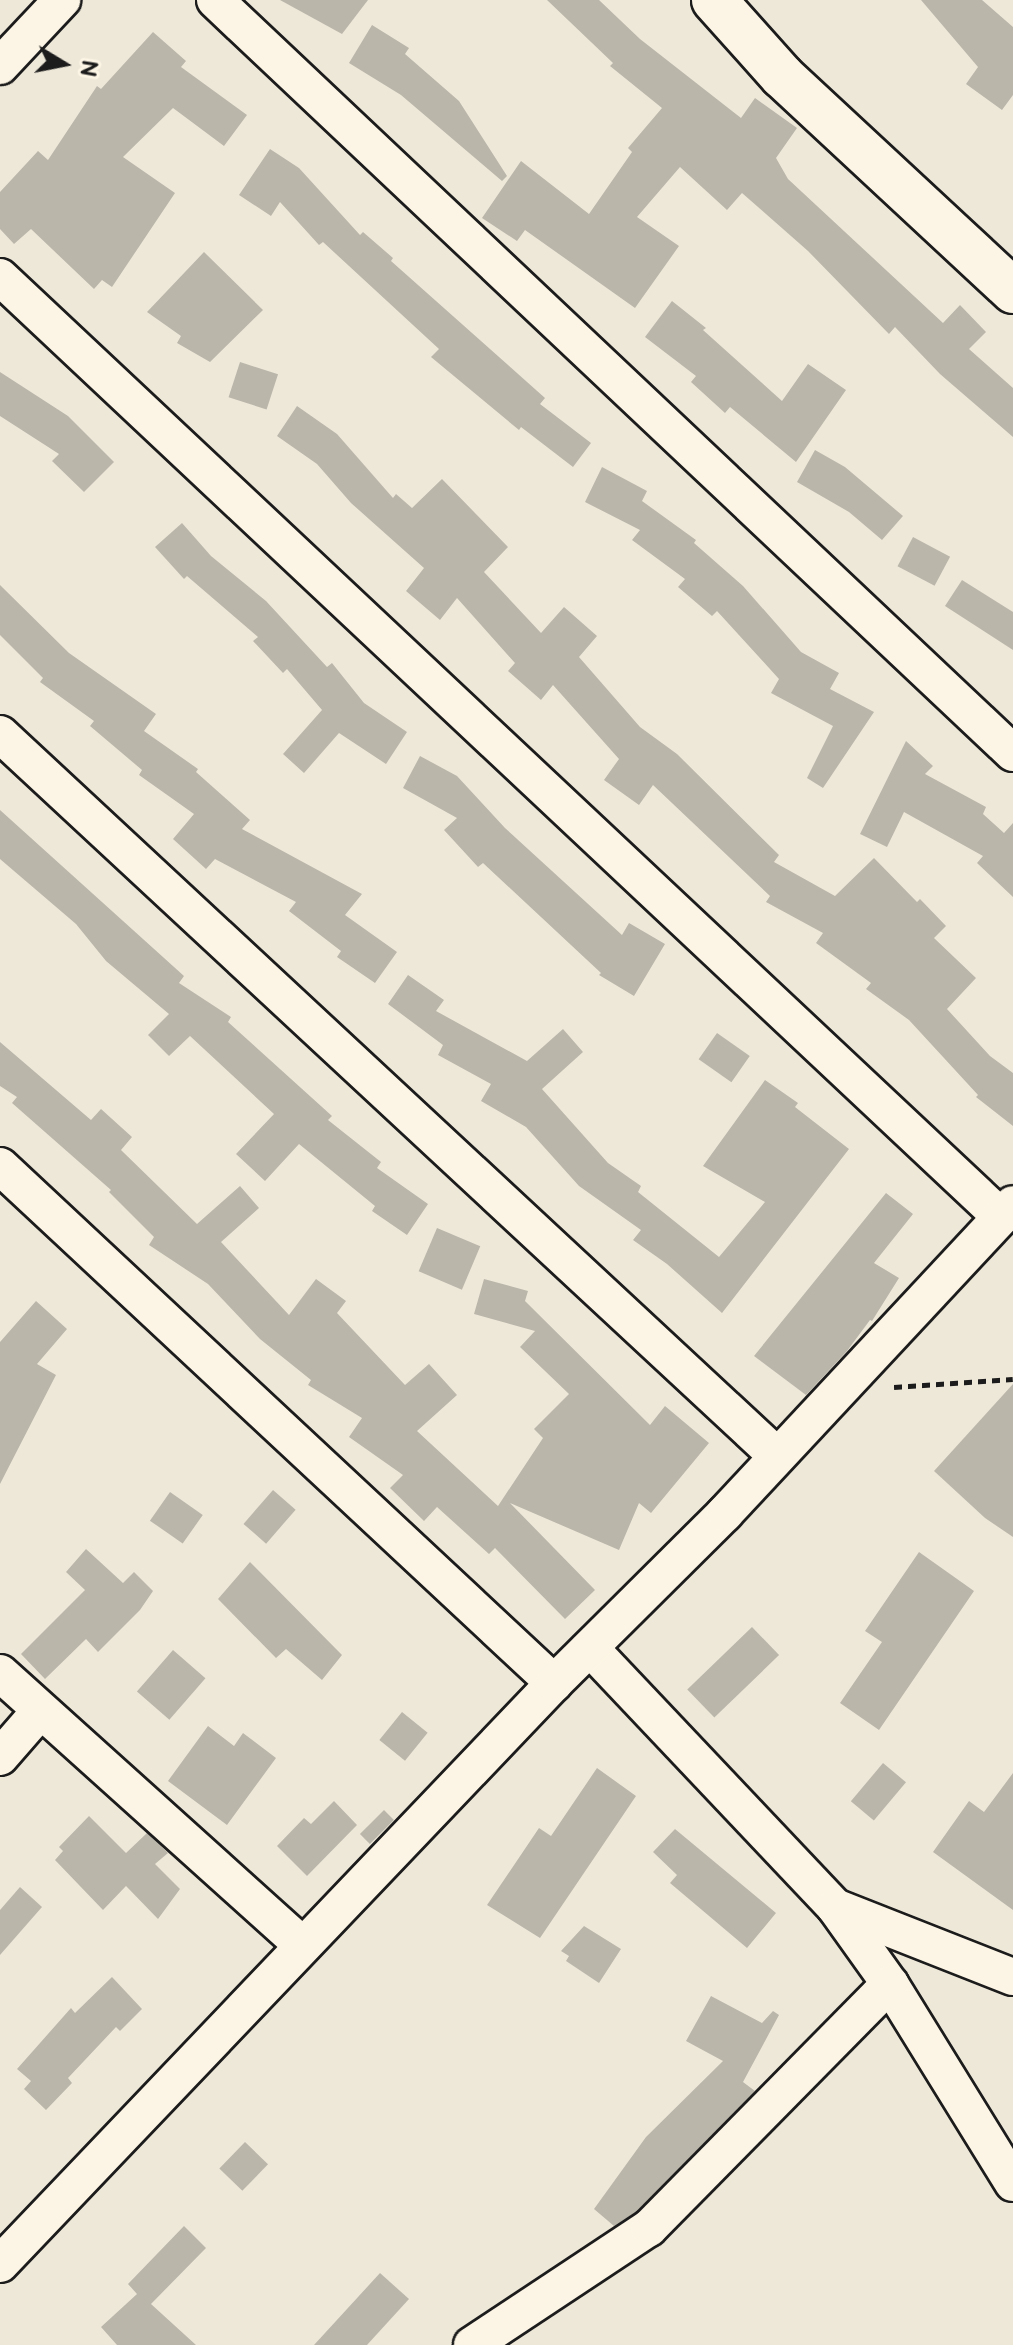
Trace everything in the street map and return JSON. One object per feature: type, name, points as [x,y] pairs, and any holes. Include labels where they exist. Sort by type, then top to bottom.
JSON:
[{"type":"main road","points":[[714,0],[782,76],[1013,291]]},
{"type":"street","points":[[0,66],[62,0]]},
{"type":"street","points":[[215,0],[1013,753]]},
{"type":"street","points":[[0,277],[1007,1211],[725,1513],[554,1683],[0,2264]]},
{"type":"street","points":[[0,734],[777,1456]]},
{"type":"street","points":[[0,1166],[554,1683]]},
{"type":"street","points":[[590,1648],[835,1907],[890,1984],[1013,2183]]},
{"type":"street","points":[[0,1673],[302,1945]]},
{"type":"street","points":[[0,1757],[40,1711]]},
{"type":"street","points":[[835,1907],[1013,1977]]},
{"type":"street","points":[[472,2345],[649,2228],[890,1984]]},
{"type":"path","points":[[840,1390],[1013,1379]]},
{"type":"building","points":[[280,0],[368,0],[342,34]]},
{"type":"building","points":[[547,0],[599,0],[640,39],[741,118],[755,98],[797,128],[776,158],[788,179],[943,323],[960,305],[986,332],[969,349],[1013,388],[1013,437],[940,374],[895,327],[889,334],[808,251],[742,193],[727,210],[680,167],[637,217],[679,246],[635,308],[525,230],[517,241],[482,218],[521,161],[589,214],[632,152],[628,148],[662,108],[610,66],[613,63]]},
{"type":"building","points":[[921,0],[982,0],[1013,27],[1013,95],[1002,110],[966,84],[978,67]]},
{"type":"building","points":[[372,25],[409,48],[405,54],[459,101],[507,176],[502,181],[401,95],[349,63]]},
{"type":"building","points":[[153,32],[186,61],[181,67],[247,115],[224,146],[173,108],[123,157],[175,193],[112,287],[102,280],[94,289],[31,229],[14,244],[0,229],[0,192],[38,151],[48,160],[97,86],[101,89]]},
{"type":"building","points":[[270,149],[299,168],[360,235],[363,232],[393,258],[391,261],[545,398],[540,404],[591,443],[573,467],[521,427],[519,430],[431,357],[439,349],[323,242],[319,245],[280,202],[271,216],[239,195]]},
{"type":"building","points":[[204,252],[263,310],[210,362],[177,343],[181,336],[147,312]]},
{"type":"building","points":[[672,301],[706,328],[703,330],[782,401],[808,364],[846,390],[796,462],[730,407],[725,413],[691,382],[696,376],[645,337]]},
{"type":"building","points":[[240,362],[278,374],[267,410],[229,397]]},
{"type":"building","points":[[0,372],[68,416],[114,462],[84,492],[52,461],[59,454],[0,416]]},
{"type":"building","points":[[297,406],[337,434],[393,498],[396,494],[412,508],[442,479],[508,547],[484,572],[541,633],[564,607],[597,636],[579,657],[640,727],[677,754],[779,855],[774,862],[835,896],[874,858],[917,902],[920,899],[946,926],[934,938],[976,978],[947,1009],[990,1056],[1013,1073],[1013,1126],[976,1097],[978,1095],[909,1020],[866,989],[871,983],[816,943],[823,933],[766,902],[770,896],[653,785],[639,805],[604,780],[619,759],[553,685],[541,700],[508,671],[515,663],[457,598],[440,620],[406,591],[424,568],[351,503],[317,464],[277,436]]},
{"type":"building","points":[[815,450],[845,467],[903,516],[882,540],[849,512],[797,482]]},
{"type":"building","points":[[602,467],[647,491],[642,501],[696,540],[694,543],[743,586],[801,652],[839,673],[830,689],[874,712],[823,788],[807,778],[833,726],[771,693],[779,679],[717,611],[712,616],[678,587],[685,579],[632,540],[640,530],[585,502]]},
{"type":"building","points":[[182,523],[211,556],[266,601],[327,667],[332,663],[364,703],[407,732],[386,764],[339,733],[304,773],[283,754],[322,710],[287,669],[283,673],[253,641],[258,637],[187,576],[184,579],[155,547]]},
{"type":"building","points":[[913,537],[950,557],[935,586],[898,566]]},
{"type":"building","points":[[962,580],[1013,612],[1013,650],[945,606]]},
{"type":"building","points":[[0,585],[69,653],[156,714],[144,731],[198,769],[196,772],[250,820],[242,829],[362,894],[345,915],[397,952],[375,983],[337,957],[341,951],[289,911],[296,902],[215,859],[206,869],[173,839],[194,814],[139,775],[142,770],[90,726],[94,721],[40,682],[43,678],[0,635]]},
{"type":"building","points":[[906,741],[933,766],[925,774],[986,807],[983,814],[1004,833],[1013,823],[1013,897],[977,863],[983,856],[904,812],[887,847],[860,834]]},
{"type":"building","points":[[420,756],[457,776],[505,828],[622,935],[629,923],[665,944],[634,996],[599,975],[601,973],[483,863],[478,867],[444,830],[457,818],[403,788]]},
{"type":"building","points":[[0,810],[184,976],[179,983],[231,1017],[228,1022],[332,1116],[328,1120],[381,1162],[377,1168],[428,1204],[407,1235],[372,1211],[375,1206],[299,1144],[265,1181],[236,1154],[274,1114],[190,1036],[169,1056],[148,1035],[169,1014],[106,961],[76,924],[0,859]]},
{"type":"building","points":[[408,975],[444,1000],[436,1011],[527,1061],[563,1029],[583,1052],[542,1089],[608,1163],[641,1186],[638,1192],[719,1257],[765,1202],[703,1166],[765,1080],[798,1103],[795,1107],[849,1149],[722,1313],[667,1264],[633,1240],[641,1230],[579,1186],[526,1127],[481,1101],[491,1084],[438,1055],[443,1045],[388,1004]]},
{"type":"building","points":[[717,1033],[750,1056],[731,1082],[699,1059]]},
{"type":"building","points":[[0,1042],[91,1120],[101,1109],[132,1137],[121,1150],[197,1224],[240,1186],[259,1208],[221,1242],[289,1315],[316,1279],[346,1301],[337,1313],[405,1385],[429,1364],[457,1395],[417,1431],[498,1506],[543,1438],[534,1429],[569,1394],[520,1347],[535,1331],[474,1314],[484,1279],[528,1291],[525,1301],[650,1425],[665,1406],[709,1443],[651,1513],[639,1503],[619,1550],[510,1503],[595,1590],[565,1619],[495,1548],[489,1554],[437,1507],[424,1521],[390,1488],[403,1475],[349,1437],[362,1418],[308,1385],[311,1380],[260,1339],[208,1284],[149,1245],[154,1237],[109,1192],[111,1190],[12,1103],[17,1097],[0,1086]]},
{"type":"building","points":[[886,1193],[913,1214],[874,1263],[899,1278],[872,1321],[806,1395],[754,1356]]},
{"type":"building","points":[[437,1228],[480,1246],[462,1290],[419,1271]]},
{"type":"building","points":[[36,1301],[67,1329],[37,1364],[56,1375],[0,1484],[0,1342]]},
{"type":"building","points":[[1013,1384],[1013,1537],[985,1518],[934,1471]]},
{"type":"building","points":[[273,1490],[296,1510],[266,1544],[243,1524]]},
{"type":"building","points":[[170,1492],[203,1515],[183,1544],[150,1521]]},
{"type":"building","points":[[86,1549],[123,1583],[134,1572],[153,1591],[140,1610],[98,1652],[86,1639],[45,1679],[21,1654],[85,1590],[66,1572]]},
{"type":"building","points":[[919,1552],[974,1591],[879,1730],[840,1703],[882,1642],[865,1631]]},
{"type":"building","points":[[250,1562],[342,1655],[322,1680],[286,1649],[276,1658],[218,1599]]},
{"type":"building","points":[[752,1627],[779,1655],[714,1718],[687,1690]]},
{"type":"building","points":[[173,1650],[205,1678],[169,1720],[137,1692]]},
{"type":"building","points":[[402,1712],[428,1733],[405,1761],[379,1740]]},
{"type":"building","points":[[208,1726],[234,1746],[243,1733],[276,1758],[227,1825],[168,1781]]},
{"type":"building","points":[[883,1763],[906,1782],[874,1821],[851,1801]]},
{"type":"building","points":[[597,1768],[636,1796],[540,1938],[487,1905],[539,1828],[551,1836]]},
{"type":"building","points":[[1013,1773],[1013,1910],[933,1852],[969,1801],[984,1812]]},
{"type":"building","points":[[334,1801],[357,1825],[307,1876],[277,1846],[304,1818],[311,1824]]},
{"type":"building","points":[[384,1810],[394,1820],[370,1844],[360,1834]]},
{"type":"building","points":[[89,1816],[126,1853],[147,1833],[168,1853],[155,1864],[180,1889],[158,1919],[126,1886],[103,1910],[55,1860],[63,1851],[59,1847]]},
{"type":"building","points":[[675,1829],[776,1913],[747,1948],[670,1883],[677,1875],[653,1852]]},
{"type":"building","points":[[20,1887],[42,1907],[0,1955],[0,1910]]},
{"type":"building","points":[[584,1926],[621,1949],[599,1983],[566,1961],[569,1956],[561,1951]]},
{"type":"building","points":[[112,1977],[142,2009],[120,2031],[116,2027],[68,2078],[72,2083],[46,2110],[24,2089],[31,2081],[17,2069],[71,2008],[75,2013]]},
{"type":"building","points":[[711,1996],[762,2023],[773,2011],[779,2015],[743,2082],[755,2091],[636,2212],[614,2226],[594,2209],[646,2137],[723,2061],[686,2041]]},
{"type":"building","points":[[245,2142],[268,2164],[242,2191],[219,2169]]},
{"type":"building","points":[[184,2226],[206,2248],[151,2304],[196,2345],[117,2345],[101,2327],[137,2294],[128,2284]]},
{"type":"building","points":[[380,2273],[409,2299],[367,2345],[314,2345]]}]
